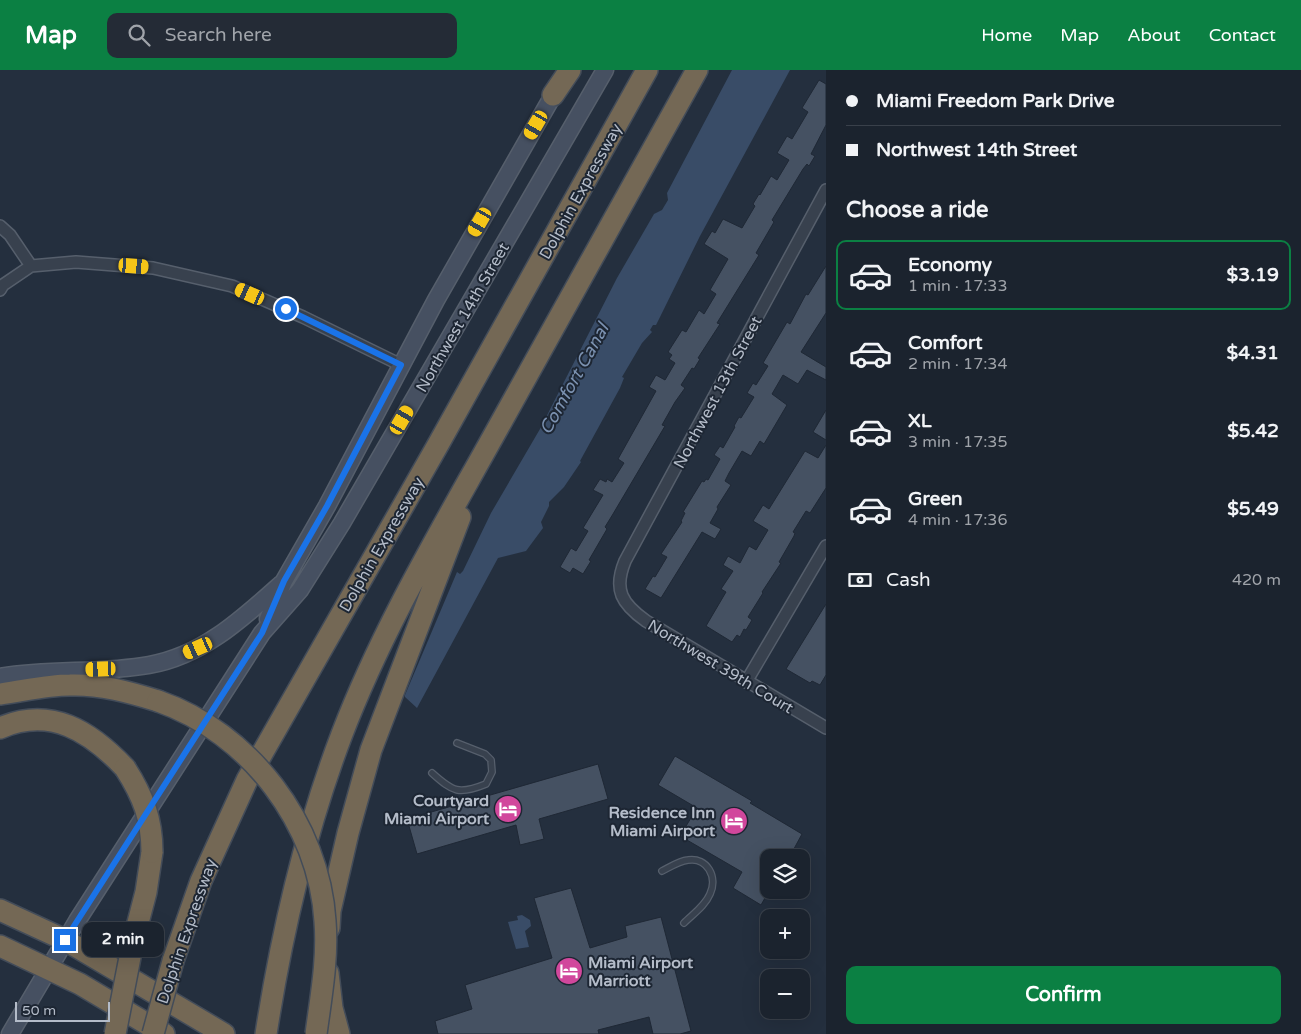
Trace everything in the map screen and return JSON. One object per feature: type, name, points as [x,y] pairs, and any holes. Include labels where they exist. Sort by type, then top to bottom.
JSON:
[{"type":"highway","points":[[553,95],[568,70]]},
{"type":"highway","name":"Dolphin Expressway","points":[[153,1034],[174,961],[201,881],[247,780],[439,443],[647,70]]},
{"type":"highway","points":[[267,1026],[279,956],[299,866],[327,776],[372,662],[401,603],[697,70]]},
{"type":"highway","points":[[339,1034],[332,1008],[329,981],[330,911],[355,804],[381,720],[416,637],[483,454]]},
{"type":"highway","points":[[0,694],[53,686],[84,685],[110,688],[158,701],[194,717],[241,751],[276,789],[303,835],[318,877],[325,920],[326,953],[316,1034]]},
{"type":"highway","points":[[0,728],[16,722],[34,719],[49,720],[68,725],[82,732],[100,744],[125,768],[140,792],[148,813],[152,835],[152,852],[146,892],[133,942],[115,1034]]},
{"type":"highway","points":[[0,900],[26,921]]},
{"type":"highway","points":[[0,910],[65,940],[224,1034]]},
{"type":"highway","points":[[0,946],[49,968],[118,1005],[164,1034]]},
{"type":"main road","name":"Northwest 14th Street","points":[[10,1034],[65,940],[262,633],[300,590],[342,523],[605,70]]},
{"type":"main road","name":"Northwest 14th Street","points":[[262,633],[284,581],[327,506],[436,300],[553,95]]},
{"type":"main road","points":[[0,677],[34,672],[149,666],[168,661],[211,641],[247,614],[284,581]]},
{"type":"street","name":"Northwest 13th Street","points":[[621,596],[619,580],[625,561],[822,207],[826,190]]},
{"type":"street","points":[[0,226],[10,235],[31,266]]},
{"type":"street","points":[[0,290],[31,266],[76,262],[152,268],[232,286],[303,317],[401,365]]},
{"type":"street","points":[[746,682],[826,546]]},
{"type":"street","name":"Northwest 39th Court","points":[[621,596],[630,609],[646,622],[826,728]]},
{"type":"lane","points":[[432,773],[444,784],[460,791],[469,791],[486,784],[492,772],[492,760],[485,754],[457,742]]},
{"type":"lane","points":[[662,871],[684,861],[691,860],[704,864],[712,873],[711,894],[684,923]]},
{"type":"water","name":"Comfort Canal","points":[[732,70],[790,70],[700,236],[656,325],[653,325],[650,330],[652,332],[642,343],[622,377],[624,378],[620,388],[581,462],[564,487],[549,502],[541,522],[543,528],[526,551],[498,558],[417,708],[405,695],[457,572],[460,574],[463,571],[491,513],[540,429],[617,278],[654,214],[662,210],[668,200],[667,193]]},
{"type":"water","points":[[522,915],[530,920],[531,926],[525,931],[529,947],[516,949],[508,922],[518,920],[517,916]]},
{"type":"building","points":[[819,80],[826,84],[826,125],[811,154],[815,156],[809,166],[807,164],[803,169],[772,220],[774,222],[756,253],[759,255],[717,323],[720,324],[698,358],[700,359],[694,369],[692,368],[681,385],[685,388],[675,402],[662,425],[665,426],[605,527],[607,529],[589,560],[591,561],[583,574],[573,568],[570,573],[560,567],[571,548],[576,551],[588,531],[583,528],[603,495],[593,490],[600,479],[606,482],[607,479],[612,482],[624,463],[618,459],[656,391],[649,387],[656,375],[665,380],[675,363],[669,359],[672,355],[668,352],[682,330],[686,332],[699,310],[704,314],[716,294],[710,290],[728,259],[704,244],[712,231],[715,233],[723,219],[742,228],[755,206],[753,204],[771,176],[777,180],[789,160],[777,153],[787,136],[792,139],[808,112],[802,108]]},
{"type":"building","points":[[826,266],[826,313],[801,352],[826,367],[826,380],[807,370],[798,384],[783,375],[772,394],[787,405],[764,444],[760,441],[751,456],[742,451],[729,473],[725,481],[731,485],[717,507],[718,509],[710,523],[721,529],[715,539],[702,532],[661,598],[645,589],[667,557],[661,554],[682,522],[685,513],[683,512],[702,481],[708,480],[720,459],[714,455],[720,446],[723,448],[739,417],[741,418],[754,397],[747,393],[753,383],[756,385],[768,366],[763,363],[787,322],[790,324],[806,294],[808,295]]},
{"type":"building","points":[[826,410],[826,440],[813,432]]},
{"type":"building","points":[[826,445],[826,488],[810,513],[806,511],[793,532],[795,533],[794,536],[779,562],[781,563],[748,617],[752,620],[746,630],[744,629],[740,637],[737,635],[732,642],[706,626],[726,592],[721,589],[733,571],[723,565],[728,556],[740,563],[749,546],[756,550],[768,530],[753,521],[763,505],[769,509],[805,451],[818,458]]},
{"type":"building","points":[[826,604],[826,675],[820,685],[812,681],[810,683],[786,669]]},
{"type":"building","name":"Residence Inn Miami Airport","points":[[675,756],[752,801],[750,803],[802,834],[794,849],[760,849],[760,899],[764,899],[761,905],[733,888],[742,872],[680,836],[697,808],[658,785]]},
{"type":"building","name":"Courtyard Miami Airport","points":[[598,764],[608,799],[539,819],[544,839],[520,845],[516,825],[417,854],[407,819]]},
{"type":"building","name":"Miami Airport Marriott","points":[[571,888],[590,948],[627,937],[625,926],[661,917],[691,1031],[680,1034],[653,1034],[649,1017],[598,1030],[599,1034],[438,1034],[435,1021],[472,1009],[465,985],[552,958],[534,898]]},
{"type":"place","name":"Courtyard Miami Airport","points":[[508,809]]},
{"type":"place","name":"Residence Inn Miami Airport","points":[[734,821]]},
{"type":"place","name":"Miami Airport Marriott","points":[[569,971]]},
{"type":"route","points":[[65,940],[262,633],[284,581],[327,506],[401,365],[286,309]]}]
